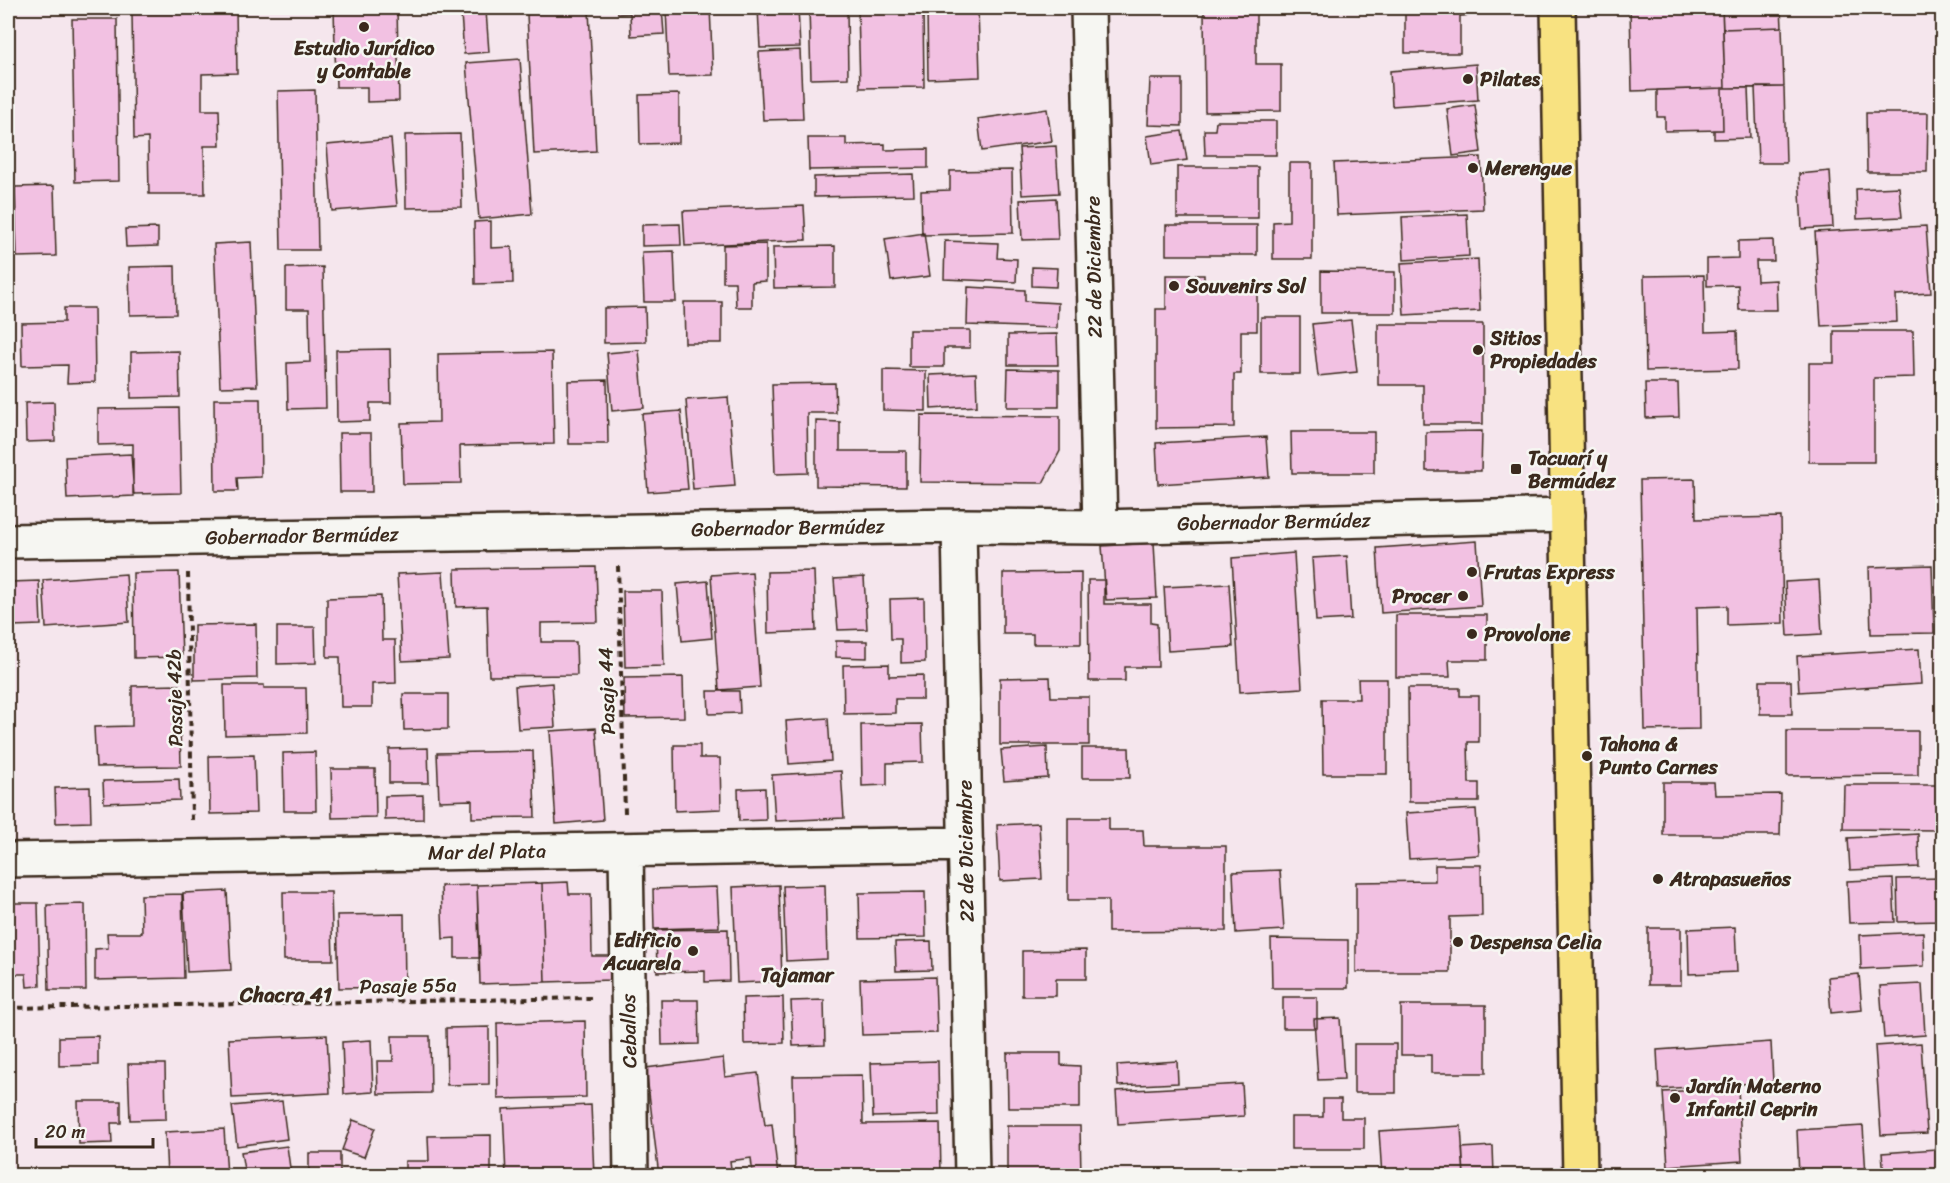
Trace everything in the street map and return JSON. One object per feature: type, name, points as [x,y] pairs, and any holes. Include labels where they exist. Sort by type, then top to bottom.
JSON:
[{"type":"main road","points":[[1558,8],[1580,1176]]},
{"type":"street","name":"22 de Diciembre","points":[[1088,8],[1100,527]]},
{"type":"street","name":"Gobernador Bermúdez","points":[[8,541],[959,526],[1100,527],[1568,515]]},
{"type":"street","name":"22 de Diciembre","points":[[959,526],[972,1176]]},
{"type":"street","name":"Mar del Plata","points":[[8,860],[966,844]]},
{"type":"street","name":"Ceballos","points":[[626,850],[631,1176]]},
{"type":"path","name":"Pasaje 44","points":[[617,531],[626,850]]},
{"type":"path","name":"Pasaje 42b","points":[[187,538],[193,857]]},
{"type":"path","name":"Pasaje 55a","points":[[8,1008],[628,997]]},
{"type":"building","points":[[195,8],[236,8],[237,73],[202,74],[202,110],[219,110],[220,146],[204,146],[205,194],[149,194],[148,138],[134,139],[132,13],[196,13]]},
{"type":"building","points":[[334,8],[397,8],[399,101],[367,102],[367,87],[336,87]]},
{"type":"building","points":[[617,8],[662,8],[664,34],[631,36],[630,13],[618,14]]},
{"type":"building","points":[[666,8],[710,8],[713,75],[669,76]]},
{"type":"building","points":[[758,8],[798,8],[800,47],[760,48]]},
{"type":"building","points":[[809,8],[847,8],[848,78],[811,79]]},
{"type":"building","points":[[858,8],[923,8],[924,87],[860,88]]},
{"type":"building","points":[[927,8],[978,8],[980,77],[928,79]]},
{"type":"building","points":[[1204,8],[1256,8],[1256,64],[1281,64],[1281,111],[1205,112]]},
{"type":"building","points":[[1405,8],[1473,8],[1473,15],[1460,16],[1460,53],[1405,53]]},
{"type":"building","points":[[1630,8],[1722,8],[1725,88],[1632,91]]},
{"type":"building","points":[[1722,8],[1781,8],[1782,27],[1723,29]]},
{"type":"building","points":[[589,10],[596,151],[534,154],[527,14]]},
{"type":"building","points":[[486,11],[489,52],[464,54],[461,14]]},
{"type":"building","points":[[72,19],[117,19],[119,181],[75,182]]},
{"type":"building","points":[[1782,27],[1784,87],[1725,88],[1723,29]]},
{"type":"building","points":[[800,50],[803,119],[763,120],[759,52]]},
{"type":"building","points":[[520,59],[532,214],[479,219],[466,63]]},
{"type":"building","points":[[1476,64],[1478,100],[1392,106],[1390,71]]},
{"type":"building","points":[[1150,79],[1182,79],[1182,126],[1148,125]]},
{"type":"building","points":[[1755,87],[1784,87],[1786,163],[1758,163]]},
{"type":"building","points":[[1722,88],[1723,130],[1665,131],[1665,117],[1657,117],[1657,90]]},
{"type":"building","points":[[1722,88],[1748,88],[1750,138],[1714,139],[1714,130],[1723,130]]},
{"type":"building","points":[[315,90],[318,250],[281,250],[278,91]]},
{"type":"building","points":[[679,94],[679,143],[640,144],[639,95]]},
{"type":"building","points":[[1475,105],[1481,152],[1453,156],[1447,109]]},
{"type":"building","points":[[1047,109],[1052,141],[982,151],[978,119]]},
{"type":"building","points":[[1866,113],[1928,113],[1927,172],[1867,172]]},
{"type":"building","points":[[1216,121],[1276,121],[1276,155],[1205,155],[1204,130],[1215,130]]},
{"type":"building","points":[[1182,131],[1187,160],[1151,165],[1147,136]]},
{"type":"building","points":[[460,134],[462,207],[406,208],[405,135]]},
{"type":"building","points":[[808,138],[846,138],[846,145],[885,144],[885,150],[928,149],[928,168],[809,170]]},
{"type":"building","points":[[391,139],[397,206],[332,211],[327,145]]},
{"type":"building","points":[[1056,146],[1059,193],[1022,195],[1019,148]]},
{"type":"building","points":[[1481,157],[1483,209],[1337,215],[1334,163]]},
{"type":"building","points":[[1289,163],[1312,163],[1312,259],[1273,259],[1273,222],[1289,221]]},
{"type":"building","points":[[1177,167],[1258,167],[1258,218],[1177,218]]},
{"type":"building","points":[[1012,170],[1013,233],[922,235],[921,191],[950,190],[950,171]]},
{"type":"building","points":[[1830,171],[1833,227],[1802,229],[1799,174]]},
{"type":"building","points":[[913,174],[914,195],[814,197],[814,177]]},
{"type":"building","points":[[54,186],[56,256],[17,257],[15,187]]},
{"type":"building","points":[[1899,187],[1902,217],[1857,219],[1856,189]]},
{"type":"building","points":[[1056,198],[1058,239],[1022,240],[1020,200]]},
{"type":"building","points":[[804,206],[806,240],[685,246],[683,211]]},
{"type":"building","points":[[1467,214],[1469,256],[1404,260],[1402,217]]},
{"type":"building","points":[[491,221],[491,248],[512,247],[513,283],[475,284],[474,222]]},
{"type":"building","points":[[680,224],[681,245],[642,246],[642,225]]},
{"type":"building","points":[[1166,225],[1257,225],[1257,255],[1166,255]]},
{"type":"building","points":[[1926,226],[1931,293],[1896,295],[1897,322],[1821,326],[1815,232]]},
{"type":"building","points":[[158,228],[158,246],[126,247],[125,229]]},
{"type":"building","points":[[924,233],[930,276],[891,281],[885,239]]},
{"type":"building","points":[[1773,240],[1774,261],[1756,261],[1757,281],[1776,280],[1777,310],[1739,310],[1738,285],[1707,286],[1707,259],[1738,258],[1738,241]]},
{"type":"building","points":[[945,241],[998,243],[997,258],[1017,259],[1016,282],[944,279]]},
{"type":"building","points":[[251,242],[257,386],[220,387],[214,244]]},
{"type":"building","points":[[766,244],[766,281],[752,282],[752,307],[736,307],[735,282],[723,282],[723,245]]},
{"type":"building","points":[[835,246],[835,287],[774,288],[773,247]]},
{"type":"building","points":[[674,251],[676,302],[644,302],[642,252]]},
{"type":"building","points":[[1478,259],[1480,311],[1404,315],[1401,263]]},
{"type":"building","points":[[175,266],[176,314],[130,315],[129,267]]},
{"type":"building","points":[[323,267],[326,408],[288,409],[287,363],[310,362],[309,309],[286,309],[286,268]]},
{"type":"building","points":[[1032,267],[1057,268],[1056,287],[1032,286]]},
{"type":"building","points":[[1321,271],[1395,272],[1395,313],[1321,313]]},
{"type":"building","points":[[1166,275],[1204,275],[1204,287],[1257,287],[1257,331],[1241,331],[1241,374],[1234,374],[1234,427],[1156,428],[1156,309],[1166,309]]},
{"type":"building","points":[[1704,275],[1705,332],[1737,331],[1738,369],[1646,371],[1644,276]]},
{"type":"building","points":[[968,287],[1025,290],[1025,301],[1058,303],[1057,328],[967,325]]},
{"type":"building","points":[[684,302],[722,302],[722,343],[685,343]]},
{"type":"building","points":[[645,307],[646,342],[604,343],[604,308]]},
{"type":"building","points":[[64,308],[94,308],[95,382],[67,383],[68,365],[22,366],[21,323],[64,322]]},
{"type":"building","points":[[1261,317],[1300,317],[1300,374],[1261,374]]},
{"type":"building","points":[[1351,320],[1357,372],[1318,376],[1312,324]]},
{"type":"building","points":[[1378,324],[1483,324],[1483,424],[1423,424],[1423,385],[1378,385]]},
{"type":"building","points":[[909,330],[970,330],[970,348],[944,348],[944,367],[909,367]]},
{"type":"building","points":[[1834,331],[1913,331],[1914,377],[1874,378],[1874,462],[1809,462],[1809,363],[1834,363]]},
{"type":"building","points":[[1057,334],[1058,365],[1008,365],[1008,335]]},
{"type":"building","points":[[390,349],[391,403],[370,403],[370,421],[337,422],[336,350]]},
{"type":"building","points":[[639,350],[644,408],[612,411],[607,353]]},
{"type":"building","points":[[179,351],[180,397],[131,398],[131,352]]},
{"type":"building","points":[[552,352],[554,444],[460,446],[461,483],[403,484],[401,423],[439,422],[438,354]]},
{"type":"building","points":[[1008,369],[1059,370],[1059,407],[1007,407]]},
{"type":"building","points":[[883,370],[926,371],[926,411],[883,410]]},
{"type":"building","points":[[976,373],[977,406],[931,409],[930,375]]},
{"type":"building","points":[[607,380],[608,444],[569,444],[568,381]]},
{"type":"building","points":[[835,383],[836,413],[807,413],[808,473],[775,474],[772,384]]},
{"type":"building","points":[[1645,383],[1678,383],[1679,417],[1646,418]]},
{"type":"building","points":[[728,397],[735,486],[693,489],[686,400]]},
{"type":"building","points":[[214,399],[260,399],[261,477],[237,478],[238,491],[215,491]]},
{"type":"building","points":[[54,402],[55,441],[26,442],[25,403]]},
{"type":"building","points":[[179,408],[181,493],[133,494],[133,444],[98,445],[98,409]]},
{"type":"building","points":[[681,411],[688,489],[648,492],[642,414]]},
{"type":"building","points":[[921,415],[1060,416],[1060,451],[1043,483],[920,482]]},
{"type":"building","points":[[816,421],[840,422],[840,451],[906,451],[906,487],[816,486]]},
{"type":"building","points":[[1482,431],[1481,471],[1426,471],[1426,432]]},
{"type":"building","points":[[1291,432],[1374,432],[1374,473],[1292,473]]},
{"type":"building","points":[[339,433],[371,433],[372,492],[340,492]]},
{"type":"building","points":[[1266,437],[1269,477],[1158,484],[1156,443]]},
{"type":"building","points":[[131,454],[134,496],[67,499],[65,457]]},
{"type":"building","points":[[1695,479],[1696,519],[1781,517],[1783,623],[1727,625],[1727,606],[1697,607],[1699,729],[1645,730],[1640,480]]},
{"type":"building","points":[[1477,541],[1481,606],[1381,613],[1377,548]]},
{"type":"building","points":[[1154,543],[1157,598],[1106,600],[1102,546]]},
{"type":"building","points":[[1294,553],[1302,688],[1240,692],[1232,558]]},
{"type":"building","points":[[1347,556],[1351,619],[1316,621],[1312,558]]},
{"type":"building","points":[[1932,565],[1934,633],[1871,634],[1869,567]]},
{"type":"building","points":[[596,567],[598,622],[541,623],[541,642],[576,642],[577,675],[489,676],[487,606],[456,607],[455,569]]},
{"type":"building","points":[[814,571],[816,631],[768,633],[767,572]]},
{"type":"building","points":[[179,572],[182,657],[134,658],[133,573]]},
{"type":"building","points":[[443,572],[449,659],[402,661],[397,574]]},
{"type":"building","points":[[752,572],[760,687],[719,690],[711,575]]},
{"type":"building","points":[[1081,572],[1081,644],[1033,644],[1033,634],[1003,634],[1003,573]]},
{"type":"building","points":[[126,574],[129,622],[46,628],[43,580]]},
{"type":"building","points":[[864,577],[867,629],[838,630],[834,579]]},
{"type":"building","points":[[1088,580],[1104,580],[1104,604],[1151,604],[1151,623],[1157,624],[1158,667],[1125,667],[1125,681],[1089,681]]},
{"type":"building","points":[[1819,580],[1822,634],[1788,636],[1785,582]]},
{"type":"building","points":[[39,581],[41,625],[12,626],[10,582]]},
{"type":"building","points":[[708,581],[712,638],[682,641],[677,584]]},
{"type":"building","points":[[1229,584],[1233,647],[1168,651],[1164,587]]},
{"type":"building","points":[[623,591],[662,591],[664,666],[625,667]]},
{"type":"building","points":[[381,596],[382,640],[395,640],[396,683],[372,684],[372,707],[341,707],[340,657],[327,657],[327,598]]},
{"type":"building","points":[[924,598],[925,662],[901,663],[901,639],[891,639],[890,599]]},
{"type":"building","points":[[1396,615],[1487,615],[1487,660],[1449,660],[1450,677],[1396,677]]},
{"type":"building","points":[[256,624],[257,678],[194,680],[194,625]]},
{"type":"building","points":[[277,627],[315,627],[316,663],[277,664]]},
{"type":"building","points":[[836,641],[867,641],[867,658],[836,657]]},
{"type":"building","points":[[1919,649],[1921,684],[1799,692],[1797,656]]},
{"type":"building","points":[[889,664],[889,676],[923,675],[923,699],[895,699],[895,713],[844,714],[843,665]]},
{"type":"building","points":[[683,677],[684,717],[625,718],[624,678]]},
{"type":"building","points":[[1050,677],[1051,697],[1089,697],[1089,745],[1000,745],[1000,678]]},
{"type":"building","points":[[1358,679],[1387,679],[1387,774],[1323,774],[1322,699],[1359,699]]},
{"type":"building","points":[[1760,681],[1791,681],[1792,714],[1760,714]]},
{"type":"building","points":[[552,683],[555,727],[518,729],[515,686]]},
{"type":"building","points":[[179,685],[181,766],[96,767],[94,727],[132,726],[132,686]]},
{"type":"building","points":[[224,685],[306,688],[307,733],[225,735]]},
{"type":"building","points":[[1408,688],[1460,688],[1460,696],[1479,696],[1479,742],[1468,742],[1469,783],[1479,783],[1479,802],[1409,802]]},
{"type":"building","points":[[708,691],[739,691],[740,713],[709,714]]},
{"type":"building","points":[[403,694],[448,694],[448,729],[404,730]]},
{"type":"building","points":[[828,718],[831,761],[789,764],[786,721]]},
{"type":"building","points":[[922,724],[923,762],[887,763],[887,785],[862,786],[861,725]]},
{"type":"building","points":[[596,728],[603,820],[556,824],[550,731]]},
{"type":"building","points":[[1787,731],[1918,731],[1918,775],[1787,776]]},
{"type":"building","points":[[674,745],[700,745],[700,758],[720,758],[721,809],[675,811]]},
{"type":"building","points":[[1047,747],[1048,778],[1004,781],[1001,750]]},
{"type":"building","points":[[428,748],[429,783],[389,783],[389,749]]},
{"type":"building","points":[[1082,748],[1129,748],[1130,778],[1082,778]]},
{"type":"building","points":[[533,751],[535,817],[472,818],[472,800],[439,801],[437,753]]},
{"type":"building","points":[[315,752],[316,811],[284,811],[283,753]]},
{"type":"building","points":[[254,755],[256,813],[210,814],[209,756]]},
{"type":"building","points":[[331,769],[375,769],[376,817],[332,818]]},
{"type":"building","points":[[841,771],[844,818],[775,821],[772,775]]},
{"type":"building","points":[[179,779],[180,800],[104,803],[103,781]]},
{"type":"building","points":[[1663,782],[1714,782],[1715,795],[1781,794],[1780,835],[1663,835]]},
{"type":"building","points":[[1844,785],[1937,785],[1937,830],[1843,829]]},
{"type":"building","points":[[90,787],[91,822],[56,823],[55,788]]},
{"type":"building","points":[[765,788],[766,820],[739,821],[738,789]]},
{"type":"building","points":[[423,795],[423,819],[385,820],[385,796]]},
{"type":"building","points":[[1476,809],[1479,855],[1409,859],[1406,813]]},
{"type":"building","points":[[1068,818],[1109,818],[1109,830],[1143,830],[1144,846],[1226,846],[1226,931],[1108,932],[1108,900],[1068,900]]},
{"type":"building","points":[[1039,823],[1042,879],[1000,881],[997,825]]},
{"type":"building","points":[[1918,834],[1919,867],[1850,870],[1848,838]]},
{"type":"building","points":[[1435,865],[1481,865],[1482,916],[1450,917],[1450,972],[1356,972],[1356,882],[1435,881]]},
{"type":"building","points":[[1280,870],[1284,930],[1236,933],[1233,872]]},
{"type":"building","points":[[1942,878],[1942,921],[1898,922],[1897,879]]},
{"type":"building","points":[[1893,879],[1895,922],[1849,923],[1847,881]]},
{"type":"building","points":[[568,882],[569,894],[591,894],[592,956],[611,956],[611,980],[545,982],[542,883]]},
{"type":"building","points":[[542,883],[545,982],[480,984],[477,885]]},
{"type":"building","points":[[477,885],[480,958],[455,958],[455,938],[443,939],[441,886]]},
{"type":"building","points":[[779,885],[782,981],[737,983],[733,887]]},
{"type":"building","points":[[825,885],[827,959],[786,961],[783,886]]},
{"type":"building","points":[[717,887],[719,927],[654,929],[653,889]]},
{"type":"building","points":[[227,891],[231,970],[187,972],[183,893]]},
{"type":"building","points":[[283,892],[331,892],[333,960],[284,960]]},
{"type":"building","points":[[925,892],[926,937],[860,938],[859,893]]},
{"type":"building","points":[[182,894],[184,978],[95,980],[95,949],[108,948],[107,933],[142,933],[141,895]]},
{"type":"building","points":[[8,903],[38,903],[40,986],[27,987],[26,974],[8,974]]},
{"type":"building","points":[[85,904],[86,990],[49,990],[47,905]]},
{"type":"building","points":[[404,914],[405,987],[339,988],[337,915]]},
{"type":"building","points":[[1735,927],[1737,972],[1689,974],[1688,929]]},
{"type":"building","points":[[1648,928],[1681,928],[1681,985],[1648,985]]},
{"type":"building","name":"Edificio Acuarela","points":[[728,929],[729,981],[705,982],[705,971],[657,972],[656,930]]},
{"type":"building","points":[[1923,932],[1924,966],[1861,969],[1860,935]]},
{"type":"building","points":[[1271,939],[1348,940],[1348,988],[1272,988]]},
{"type":"building","points":[[931,941],[932,970],[896,971],[895,942]]},
{"type":"building","points":[[1086,950],[1086,979],[1056,979],[1056,996],[1022,996],[1022,951]]},
{"type":"building","points":[[1859,974],[1862,1010],[1831,1013],[1828,977]]},
{"type":"building","points":[[935,977],[937,1033],[862,1035],[860,979]]},
{"type":"building","points":[[1922,984],[1925,1035],[1884,1038],[1880,986]]},
{"type":"building","points":[[783,997],[784,1043],[744,1044],[743,998]]},
{"type":"building","points":[[1283,997],[1317,997],[1317,1028],[1283,1028]]},
{"type":"building","points":[[661,1000],[698,1000],[699,1044],[662,1045]]},
{"type":"building","points":[[824,1000],[825,1045],[793,1046],[791,1001]]},
{"type":"building","points":[[1401,1005],[1486,1005],[1486,1073],[1431,1073],[1431,1055],[1401,1055]]},
{"type":"building","points":[[1340,1018],[1344,1079],[1318,1080],[1314,1019]]},
{"type":"building","points":[[585,1021],[586,1097],[498,1099],[497,1023]]},
{"type":"building","points":[[489,1027],[489,1084],[447,1085],[446,1028]]},
{"type":"building","points":[[327,1035],[330,1093],[232,1098],[229,1039]]},
{"type":"building","points":[[98,1036],[98,1065],[59,1066],[59,1037]]},
{"type":"building","points":[[392,1036],[430,1036],[431,1093],[378,1094],[377,1061],[393,1061]]},
{"type":"building","points":[[371,1040],[373,1092],[344,1094],[342,1042]]},
{"type":"building","points":[[1771,1042],[1773,1082],[1659,1089],[1657,1050]]},
{"type":"building","points":[[1921,1043],[1927,1133],[1881,1135],[1875,1046]]},
{"type":"building","points":[[1354,1044],[1396,1044],[1396,1093],[1354,1093]]},
{"type":"building","points":[[1007,1053],[1061,1053],[1061,1065],[1080,1066],[1080,1108],[1008,1108]]},
{"type":"building","points":[[723,1058],[725,1077],[758,1073],[765,1125],[772,1124],[778,1176],[753,1176],[751,1158],[730,1161],[732,1176],[659,1176],[646,1068]]},
{"type":"building","points":[[938,1061],[939,1115],[873,1117],[871,1063]]},
{"type":"building","points":[[1177,1061],[1178,1083],[1118,1086],[1117,1065]]},
{"type":"building","points":[[128,1064],[165,1064],[166,1119],[130,1120]]},
{"type":"building","points":[[862,1075],[863,1124],[940,1123],[941,1176],[795,1176],[793,1076]]},
{"type":"building","points":[[1242,1084],[1244,1116],[1118,1124],[1116,1091]]},
{"type":"building","points":[[1738,1088],[1742,1161],[1668,1166],[1663,1092]]},
{"type":"building","points":[[1323,1099],[1341,1099],[1341,1118],[1364,1118],[1364,1149],[1291,1149],[1291,1117],[1323,1117]]},
{"type":"building","points":[[78,1101],[121,1101],[121,1123],[111,1123],[112,1143],[79,1144]]},
{"type":"building","points":[[282,1101],[287,1139],[237,1146],[232,1106]]},
{"type":"building","points":[[591,1105],[594,1176],[506,1176],[503,1109]]},
{"type":"building","points":[[353,1120],[375,1128],[364,1157],[342,1150]]},
{"type":"building","points":[[1007,1126],[1080,1126],[1081,1176],[1007,1176]]},
{"type":"building","points":[[1461,1126],[1464,1176],[1382,1176],[1379,1131]]},
{"type":"building","points":[[1863,1126],[1866,1176],[1799,1176],[1797,1130]]},
{"type":"building","points":[[224,1129],[227,1176],[167,1176],[165,1132]]},
{"type":"building","points":[[491,1135],[491,1176],[405,1176],[405,1161],[429,1161],[428,1136]]},
{"type":"building","points":[[287,1146],[291,1175],[245,1176],[241,1152]]},
{"type":"building","points":[[1493,1146],[1494,1175],[1464,1176],[1462,1148]]},
{"type":"building","points":[[1936,1149],[1938,1176],[1884,1176],[1882,1153]]},
{"type":"building","points":[[309,1153],[340,1153],[340,1176],[309,1176]]},
{"type":"building","points":[[156,1173],[156,1176],[127,1176],[127,1174]]},
{"type":"place","name":"Estudio Jurídico y Contable","points":[[364,27]]},
{"type":"place","name":"Pilates","points":[[1468,79]]},
{"type":"place","name":"Merengue","points":[[1473,168]]},
{"type":"place","name":"Souvenirs Sol","points":[[1174,286]]},
{"type":"place","name":"Sitios Propiedades","points":[[1478,350]]},
{"type":"place","name":"Tacuarí y Bermúdez","points":[[1516,469]]},
{"type":"place","name":"Frutas Express","points":[[1472,572]]},
{"type":"place","name":"Procer","points":[[1463,596]]},
{"type":"place","name":"Provolone","points":[[1472,634]]},
{"type":"place","name":"Tahona & Punto Carnes","points":[[1587,756]]},
{"type":"place","name":"Atrapasueños","points":[[1658,879]]},
{"type":"place","name":"Despensa Celia","points":[[1458,942]]},
{"type":"place","name":"Edificio Acuarela","points":[[693,951]]},
{"type":"place","name":"Jardín Materno Infantil Ceprin","points":[[1675,1098]]},
{"type":"district","name":"Tajamar","points":[[797,975]]},
{"type":"district","name":"Chacra 41","points":[[286,995]]}]
